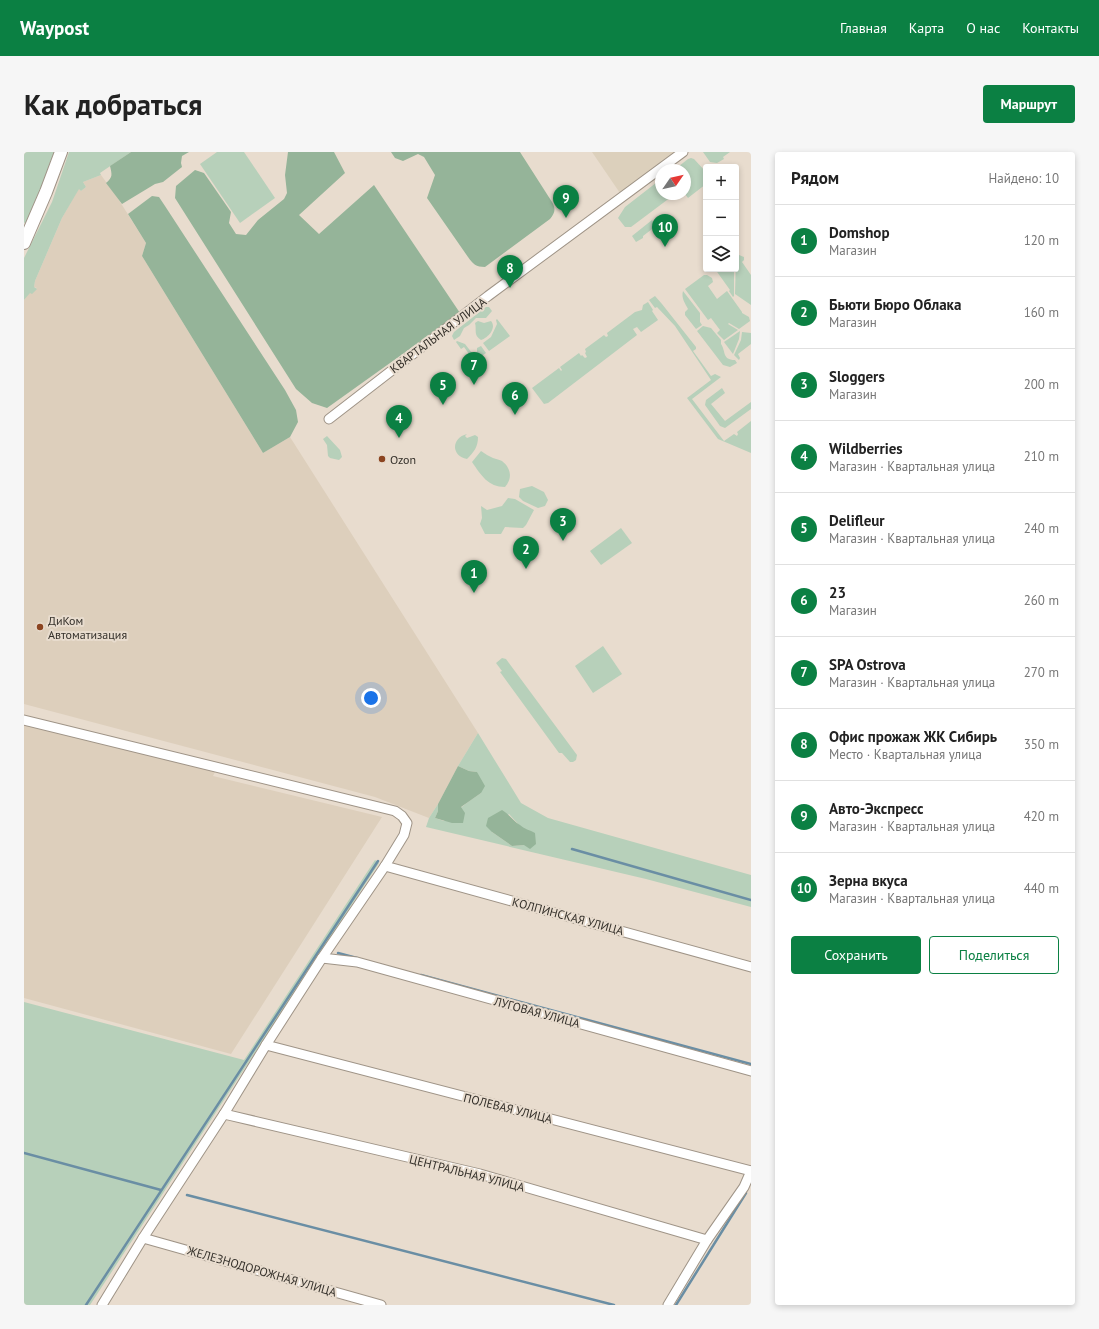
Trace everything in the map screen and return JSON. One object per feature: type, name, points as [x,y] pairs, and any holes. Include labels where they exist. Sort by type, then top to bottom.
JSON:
[{"type":"street","points":[[24,243],[61,152]]},
{"type":"street","name":"КВАРТАЛЬНАЯ УЛИЦА","points":[[329,419],[488,296],[683,152]]},
{"type":"street","points":[[24,720],[395,811],[402,816],[407,823],[404,835],[385,866],[322,958],[224,1114],[143,1238],[102,1305]]},
{"type":"street","name":"КОЛПИНСКАЯ УЛИЦА","points":[[385,866],[751,967]]},
{"type":"street","name":"ЛУГОВАЯ УЛИЦА","points":[[322,958],[357,962],[751,1071]]},
{"type":"street","name":"ПОЛЕВАЯ УЛИЦА","points":[[266,1045],[751,1171]]},
{"type":"street","name":"ЦЕНТРАЛЬНАЯ УЛИЦА","points":[[224,1114],[480,1174],[707,1240]]},
{"type":"street","points":[[668,1305],[707,1240],[748,1188],[751,1171]]},
{"type":"street","name":"ЖЕЛЕЗНОДОРОЖНАЯ УЛИЦА","points":[[143,1238],[381,1305]]},
{"type":"shaded area","points":[[592,152],[680,152],[664,164],[655,164],[655,171],[622,196]]},
{"type":"shaded area","points":[[101,175],[117,197],[146,243],[142,256],[263,453],[290,437],[478,733],[429,818],[375,797],[24,704],[24,300],[30,292],[37,288],[34,287],[35,281],[62,218],[79,188],[81,191],[86,187],[83,182]]},
{"type":"shaded area","points":[[24,722],[216,770],[213,776],[382,817],[231,1054],[24,998]]},
{"type":"green space","points":[[24,152],[54,152],[40,190],[26,222],[24,223]]},
{"type":"green space","points":[[69,152],[131,152],[100,173],[101,175],[83,182],[86,187],[81,191],[79,189],[62,218],[35,281],[34,287],[37,289],[32,294],[30,293],[24,300],[24,258],[52,202]]},
{"type":"green space","points":[[131,152],[189,152],[182,156],[182,167],[163,182],[155,184],[122,204],[106,183],[111,176],[110,166]]},
{"type":"green space","points":[[217,152],[244,152],[275,198],[240,223],[200,164]]},
{"type":"green space","points":[[288,152],[334,152],[345,173],[299,215],[319,234],[374,185],[460,313],[327,408],[312,403],[296,389],[175,198],[176,186],[195,170],[204,173],[231,212],[229,223],[236,234],[246,235],[258,220],[284,199],[287,193],[285,175]]},
{"type":"green space","points":[[391,152],[520,152],[552,202],[554,213],[550,219],[485,267],[477,266],[470,259],[427,198],[435,175],[424,157],[418,154],[403,161],[395,158]]},
{"type":"green space","points":[[703,152],[730,152],[723,157],[724,159],[717,163],[710,162]]},
{"type":"green space","points":[[688,159],[694,159],[703,169],[703,186],[691,196],[691,164],[682,164]]},
{"type":"green space","points":[[655,184],[655,200],[667,200],[631,227],[625,227],[618,218],[625,207]]},
{"type":"green space","points":[[152,196],[159,197],[285,390],[296,410],[298,422],[290,437],[263,453],[142,256],[146,243],[128,214]]},
{"type":"green space","points":[[652,220],[656,226],[643,236],[643,238],[636,242],[632,236]]},
{"type":"green space","points":[[739,255],[744,257],[742,262],[751,275],[751,305],[735,294],[736,272],[739,272]]},
{"type":"green space","points":[[717,272],[734,272],[733,297],[729,291],[730,290]]},
{"type":"green space","points":[[704,275],[712,278],[713,282],[708,286],[717,299],[727,291],[742,313],[749,317],[750,321],[739,329],[729,323],[728,324],[738,330],[724,340],[717,333],[720,330],[711,318],[708,320],[685,289]]},
{"type":"green space","points":[[683,291],[700,313],[700,322],[702,325],[696,329],[685,315],[685,312],[688,309],[683,298]]},
{"type":"green space","points":[[655,296],[696,347],[693,351],[711,376],[715,374],[721,377],[692,399],[724,441],[734,434],[737,436],[737,432],[751,421],[751,453],[718,439],[687,398],[711,380],[675,326],[657,307],[655,308],[649,300]]},
{"type":"green space","points":[[648,302],[658,320],[641,332],[637,327],[633,329],[637,335],[548,403],[544,404],[532,388],[559,368],[561,371],[562,370],[560,367],[579,353],[585,358],[587,357],[585,349],[604,335],[606,337],[608,336],[607,333],[635,312],[642,310],[643,305]]},
{"type":"green space","points":[[486,307],[489,307],[492,311],[486,318],[476,318],[464,328],[460,336],[454,340],[452,336],[454,332]]},
{"type":"green space","points":[[497,319],[510,336],[489,351],[483,343],[491,337],[497,324]]},
{"type":"green space","points":[[478,321],[484,323],[491,321],[493,324],[491,332],[481,340],[477,336],[476,332],[475,323]]},
{"type":"green space","points":[[703,326],[711,328],[721,340],[726,357],[731,360],[735,360],[737,363],[730,367],[723,365],[697,331]]},
{"type":"green space","points":[[740,331],[739,339],[733,354],[724,342]]},
{"type":"green space","points":[[742,332],[751,333],[751,344],[738,354],[740,358],[739,360],[734,355],[741,340]]},
{"type":"green space","points":[[456,342],[465,344],[472,353],[475,354],[477,352],[477,348],[481,346],[486,353],[474,361],[464,347],[461,349]]},
{"type":"green space","points":[[722,388],[725,393],[711,404],[725,421],[751,402],[751,409],[725,428],[720,426],[705,405],[706,400]]},
{"type":"green space","points":[[467,434],[465,436],[467,438],[475,435],[478,437],[475,449],[467,459],[458,454],[455,447],[458,439]]},
{"type":"green space","points":[[327,436],[340,450],[342,457],[339,460],[328,456],[327,445],[323,439]]},
{"type":"green space","points":[[481,451],[502,461],[508,467],[510,477],[505,487],[489,483],[472,462]]},
{"type":"green space","points":[[532,486],[544,492],[548,500],[545,506],[538,508],[523,501],[519,497],[520,489]]},
{"type":"green space","points":[[508,498],[515,499],[534,510],[526,525],[523,528],[505,527],[501,534],[485,534],[480,524],[482,518],[481,506],[487,510],[502,506]]},
{"type":"green space","points":[[621,528],[632,543],[601,565],[590,551]]},
{"type":"green space","points":[[603,646],[622,674],[593,693],[575,666]]},
{"type":"green space","points":[[502,658],[506,659],[577,755],[576,760],[570,762],[562,753],[559,753],[500,672],[502,671],[496,663]]},
{"type":"green space","points":[[478,733],[521,803],[548,818],[751,875],[751,907],[646,879],[426,827],[429,818],[438,804],[438,811],[435,818],[444,821],[481,793],[477,772],[469,771],[458,766]],"holes":[[[509,814],[520,826],[524,845],[512,846],[492,832]]]},
{"type":"green space","points":[[458,766],[469,771],[477,772],[485,786],[481,793],[461,807],[465,813],[463,823],[452,823],[435,818],[438,811],[438,804]]},
{"type":"green space","points":[[502,810],[515,822],[535,833],[536,844],[530,849],[524,845],[512,846],[486,826],[488,818]]},
{"type":"green space","points":[[375,860],[379,863],[90,1305],[24,1305],[24,1002],[244,1060]]},
{"type":"waterway","points":[[572,849],[751,900]]},
{"type":"waterway","points":[[86,1305],[378,861]]},
{"type":"waterway","points":[[338,953],[357,958]]},
{"type":"waterway","points":[[421,975],[751,1064]]},
{"type":"waterway","points":[[24,1153],[161,1190]]},
{"type":"waterway","points":[[676,1305],[746,1193]]},
{"type":"waterway","points":[[187,1195],[614,1305]]},
{"type":"place","name":"Авто-Экспресс","points":[[566,218]]},
{"type":"place","name":"Зерна вкуса","points":[[665,247]]},
{"type":"place","name":"Офис прожаж ЖК Сибирь","points":[[510,288]]},
{"type":"place","name":"SPA Ostrova","points":[[474,385]]},
{"type":"place","name":"Delifleur","points":[[443,405]]},
{"type":"place","name":"23","points":[[515,415]]},
{"type":"place","name":"Wildberries","points":[[399,438]]},
{"type":"place","name":"Ozon","points":[[382,459]]},
{"type":"place","name":"Sloggers","points":[[563,541]]},
{"type":"place","name":"Бьюти Бюро Облака","points":[[526,569]]},
{"type":"place","name":"Domshop","points":[[474,593]]},
{"type":"place","name":"ДиКом Автоматизация","points":[[40,627]]}]
